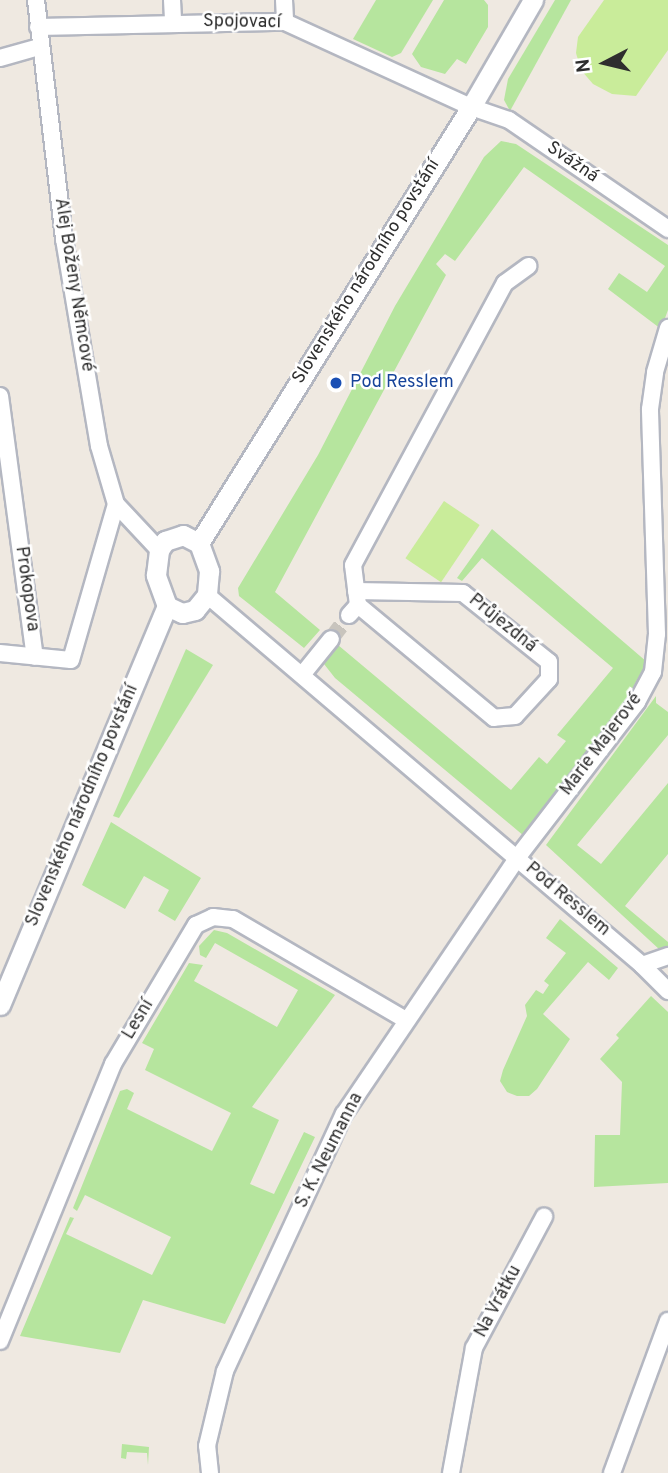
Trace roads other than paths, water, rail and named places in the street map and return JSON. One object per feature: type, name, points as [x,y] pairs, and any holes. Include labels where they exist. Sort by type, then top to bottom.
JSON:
[{"type":"street","name":"Alej Boženy Němcové","points":[[36,0],[39,47],[64,239],[99,446],[116,504],[159,550]]},
{"type":"street","points":[[172,0],[173,22]]},
{"type":"street","points":[[284,0],[285,22]]},
{"type":"street","name":"Slovenského národního povstání","points":[[199,543],[471,107],[533,0]]},
{"type":"street","name":"Spojovací","points":[[38,27],[173,22],[285,22],[471,107]]},
{"type":"street","points":[[0,58],[39,47]]},
{"type":"street","name":"Svážná","points":[[471,107],[509,120],[668,229]]},
{"type":"street","points":[[354,604],[353,565],[505,283],[528,266]]},
{"type":"street","name":"Marie Majerové","points":[[517,858],[637,702],[653,672],[657,634],[650,409],[654,372],[668,328]]},
{"type":"street","name":"Prokopova","points":[[0,396],[35,657]]},
{"type":"street","name":"Prokopova","points":[[0,653],[71,660],[116,504]]},
{"type":"street","points":[[183,535],[199,543],[209,571],[207,595],[195,610],[182,613],[167,606],[156,575],[159,550],[165,541],[183,535]]},
{"type":"street","name":"Průjezdná","points":[[463,593],[548,662],[549,679],[514,716],[494,718],[354,604],[463,593]]},
{"type":"street","name":"Pod Resslem","points":[[207,595],[642,965],[668,992]]},
{"type":"street","name":"Slovenského národního povstání","points":[[0,1005],[167,606]]},
{"type":"street","points":[[302,675],[331,639]]},
{"type":"street","name":"S. K. Neumanna","points":[[210,1473],[207,1446],[225,1371],[344,1114],[517,858]]},
{"type":"street","name":"Lesní","points":[[0,1341],[113,1064],[196,925],[213,917],[233,919],[406,1020]]},
{"type":"street","points":[[642,965],[668,956]]},
{"type":"street","name":"Na Vrátku","points":[[451,1473],[474,1348],[544,1217]]},
{"type":"street","points":[[612,1473],[668,1321]]},
{"type":"tunnel","points":[[331,639],[349,615]]},
{"type":"place","name":"Pod Resslem","points":[[336,383]]}]
